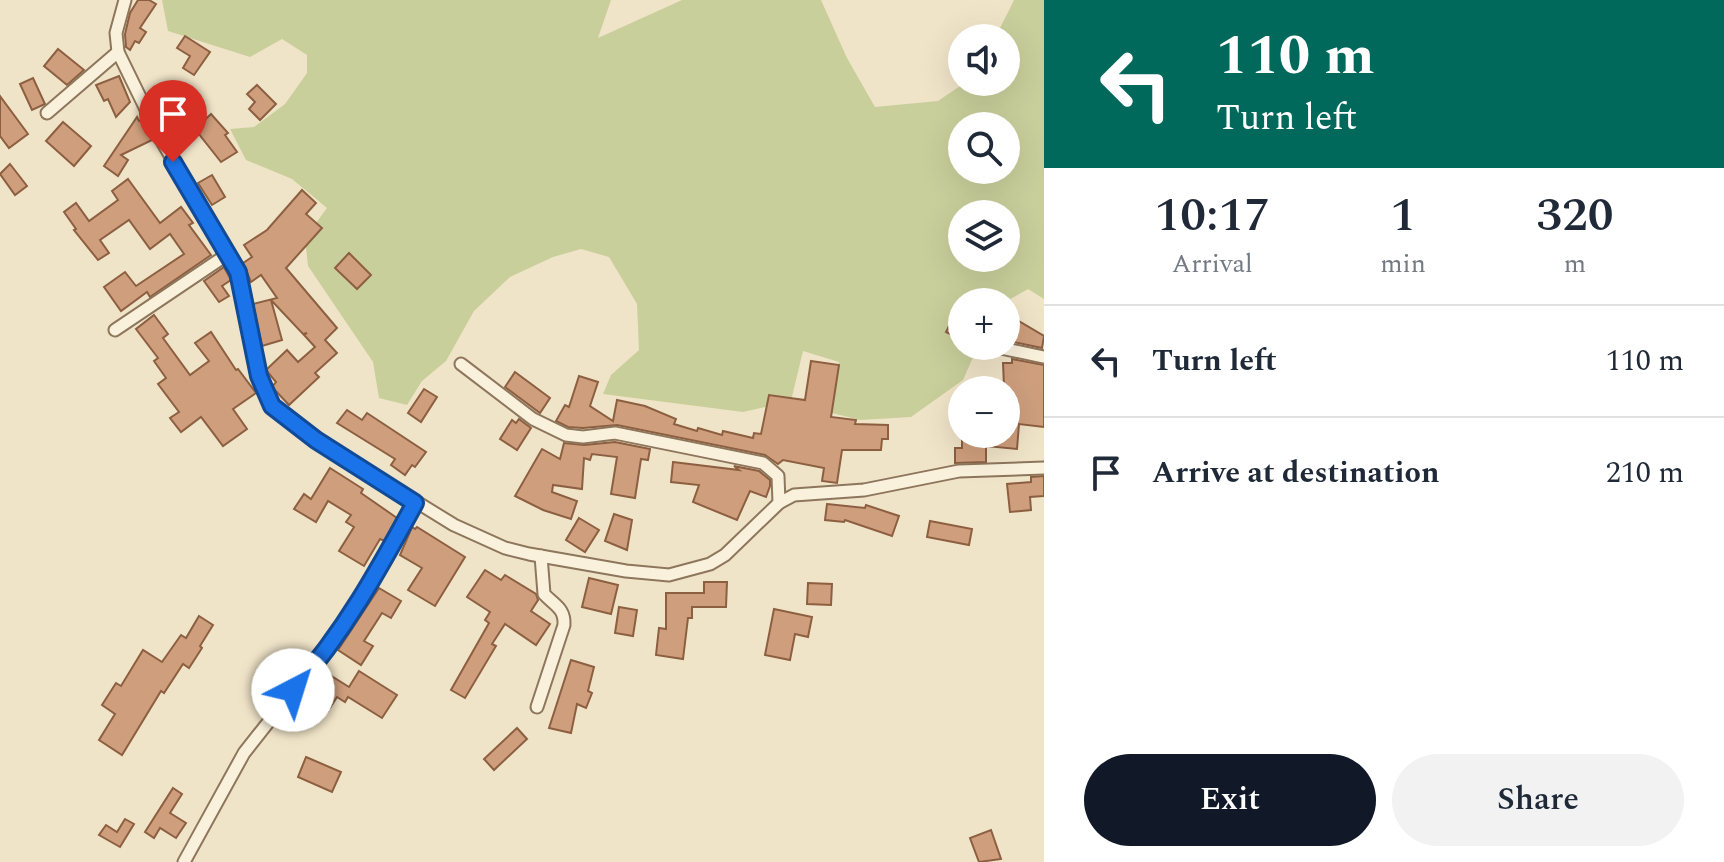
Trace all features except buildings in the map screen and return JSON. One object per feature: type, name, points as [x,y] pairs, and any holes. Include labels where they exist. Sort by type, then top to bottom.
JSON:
[{"type":"street","points":[[125,0],[116,33],[118,52],[160,138],[240,279],[259,376],[272,406],[316,440],[415,503],[483,539],[505,548],[541,556],[669,575],[691,571],[725,555],[779,503],[794,495],[864,490],[959,471],[1044,468]]},
{"type":"street","points":[[47,113],[118,52]]},
{"type":"street","points":[[115,330],[228,254]]},
{"type":"street","points":[[1020,352],[1044,357]]},
{"type":"street","points":[[461,364],[533,419],[566,435],[583,437],[615,433],[763,463],[778,476],[779,503]]},
{"type":"street","points":[[184,862],[244,753],[369,589],[415,503]]},
{"type":"street","points":[[537,707],[564,625],[560,607],[544,594],[541,556]]},
{"type":"green space","points":[[162,0],[611,0],[598,38],[682,0],[821,0],[847,58],[875,107],[938,101],[948,94],[1020,96],[1020,24],[1002,24],[1014,0],[1044,0],[1044,299],[1028,289],[1020,294],[1020,288],[948,288],[948,360],[972,360],[965,376],[948,376],[948,391],[911,417],[860,420],[824,411],[839,362],[803,351],[791,401],[743,412],[603,394],[611,375],[639,350],[637,304],[609,257],[581,249],[553,257],[510,277],[474,311],[446,361],[422,381],[407,405],[379,398],[373,362],[308,266],[305,238],[327,208],[292,179],[246,160],[230,129],[254,127],[285,104],[307,73],[307,55],[282,39],[250,57],[168,31]]},
{"type":"route","points":[[173,162],[238,272],[259,376],[272,406],[316,440],[415,503],[369,589],[293,690]]}]
